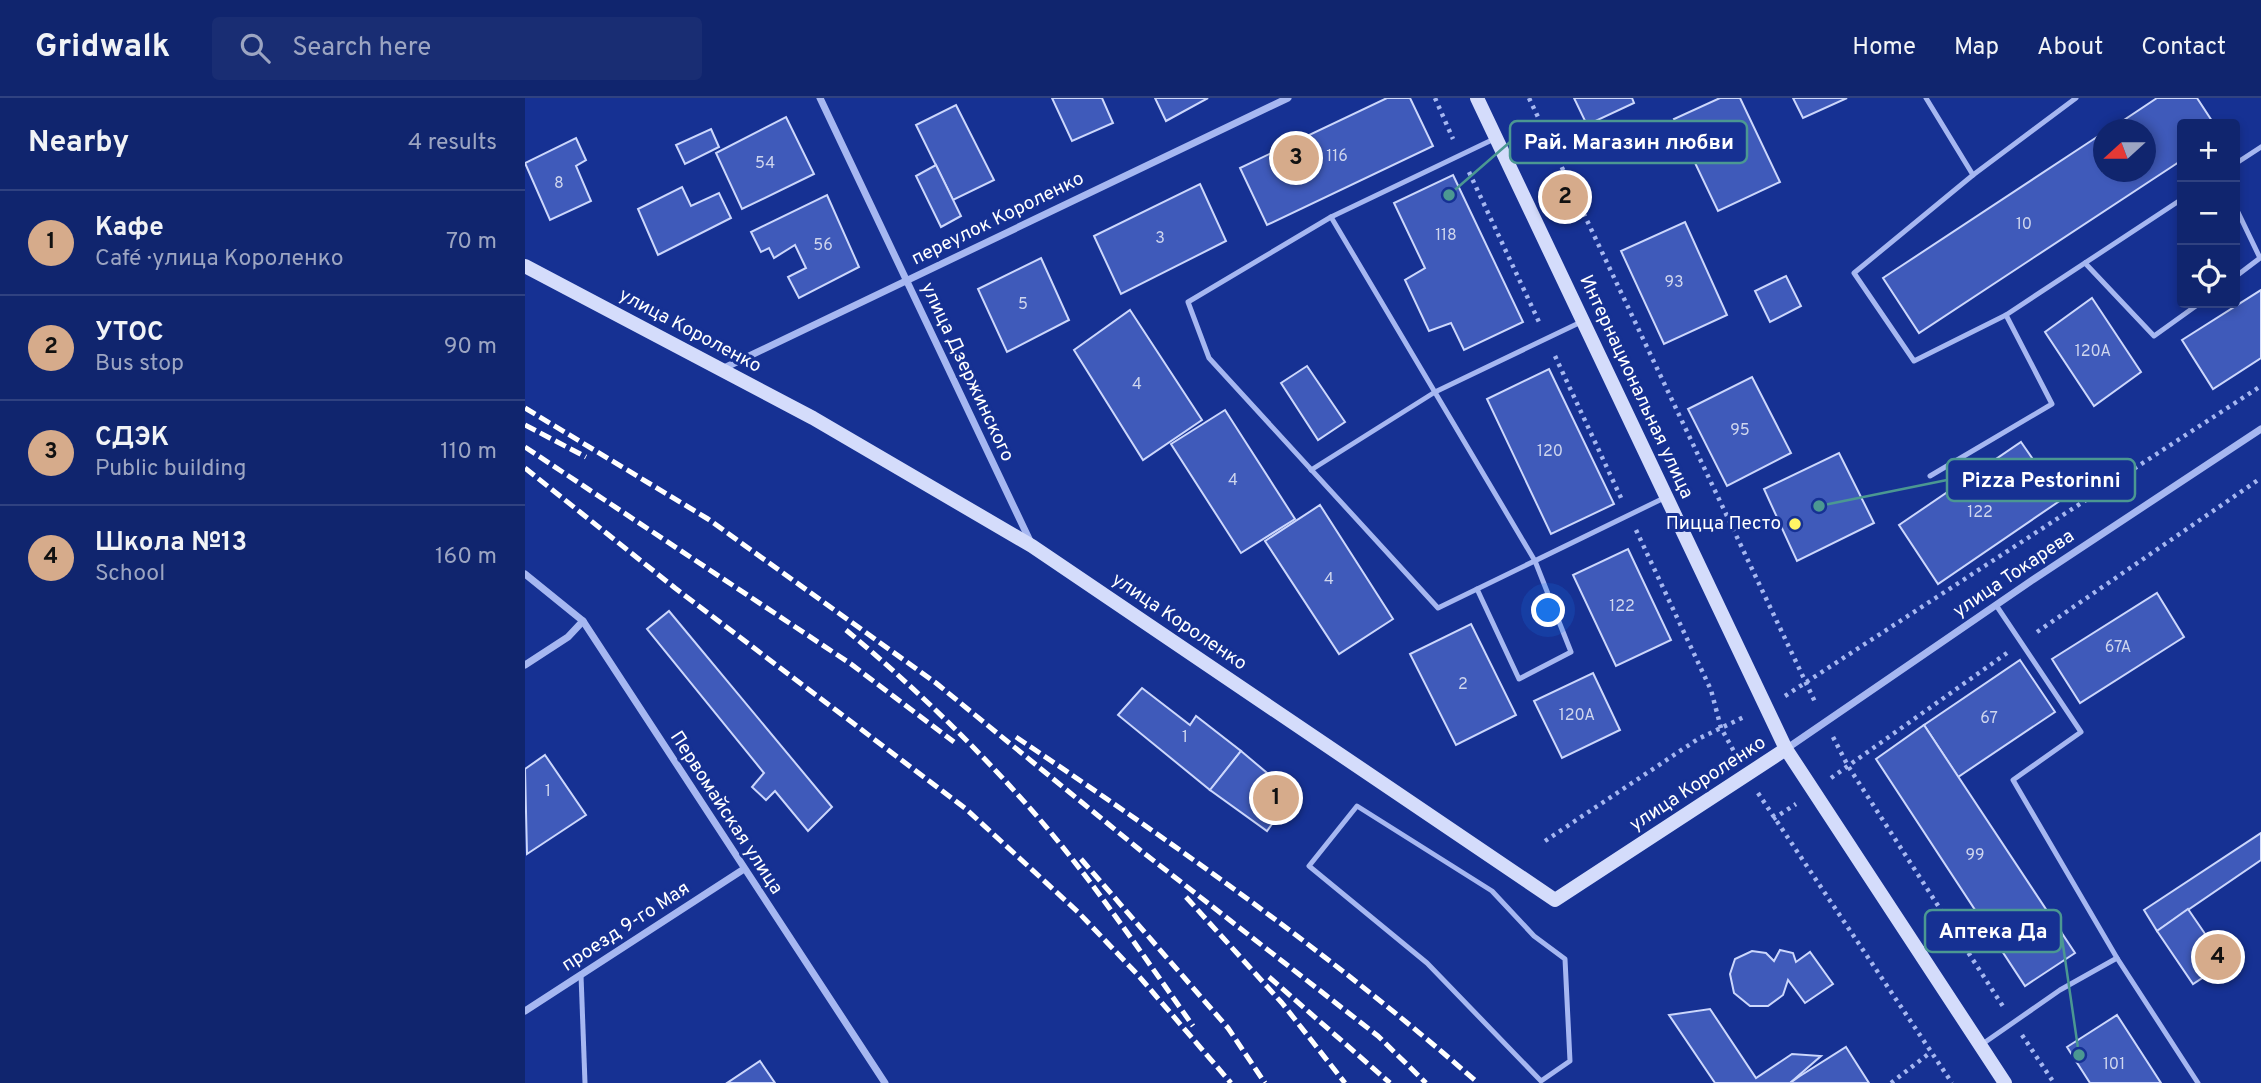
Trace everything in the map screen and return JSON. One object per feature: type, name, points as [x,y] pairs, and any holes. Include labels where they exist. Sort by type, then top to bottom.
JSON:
[{"type":"street","name":"улица Дзержинского","points":[[820,98],[1032,546]]},
{"type":"street","name":"переулок Короленко","points":[[721,369],[1288,98]]},
{"type":"street","name":"Интернациональная улица","points":[[1477,98],[1786,749],[2005,1083]]},
{"type":"street","name":"улица Короленко","points":[[525,266],[813,418],[1032,546],[1555,900],[1786,749]]},
{"type":"street","name":"улица Токарева","points":[[1786,749],[2261,429]]},
{"type":"street","name":"Первомайская улица","points":[[525,574],[583,621],[885,1083]]},
{"type":"street","points":[[525,665],[568,636],[583,621]]},
{"type":"street","name":"проезд 9-го Мая","points":[[525,1011],[744,869]]},
{"type":"lane","points":[[1926,98],[1973,175]]},
{"type":"lane","points":[[2076,98],[1973,175],[1854,273],[1914,361],[2006,315],[2177,202]]},
{"type":"lane","points":[[1496,138],[1331,217],[1188,302],[1209,358],[1438,608],[1667,497]]},
{"type":"lane","points":[[2240,161],[2261,147]]},
{"type":"lane","points":[[2240,216],[2260,258],[2240,273]]},
{"type":"lane","points":[[1331,217],[1535,561],[1571,652],[1519,679],[1477,589]]},
{"type":"lane","points":[[2085,263],[2154,336],[2193,308]]},
{"type":"lane","points":[[1930,476],[2052,404],[2006,315]]},
{"type":"lane","points":[[1311,470],[1435,392],[1583,321]]},
{"type":"lane","points":[[1996,605],[2081,732],[2013,780],[2117,958],[2198,1083]]},
{"type":"lane","points":[[1357,806],[1492,891],[1534,936],[1565,959],[1570,1061],[1541,1081],[1427,963],[1308,866],[1357,806]]},
{"type":"lane","points":[[1980,1045],[2060,990],[2117,958]]},
{"type":"lane","points":[[581,975],[585,1083]]},
{"type":"path","points":[[1434,98],[1711,690],[1721,728],[1773,820],[1952,1083]]},
{"type":"path","points":[[1529,98],[1847,766],[2054,1083]]},
{"type":"path","points":[[1545,841],[1698,739],[1806,684],[2261,386]]},
{"type":"path","points":[[1891,1083],[1931,1052]]},
{"type":"building","points":[[1052,98],[1102,98],[1113,123],[1072,141]]},
{"type":"building","points":[[1155,98],[1208,98],[1166,121]]},
{"type":"building","points":[[1387,98],[1410,98],[1433,146],[1267,225],[1240,168]]},
{"type":"building","points":[[1574,98],[1632,98],[1634,103],[1587,125]]},
{"type":"building","points":[[1720,98],[1740,98],[1780,182],[1718,211],[1674,119]]},
{"type":"building","points":[[1793,98],[1847,98],[1803,118]]},
{"type":"building","points":[[2157,98],[2197,98],[2211,119],[2177,119],[2177,163],[2156,177],[2156,119],[2126,119]]},
{"type":"building","points":[[956,105],[994,180],[953,200],[916,125]]},
{"type":"building","points":[[786,117],[814,174],[742,209],[716,153]]},
{"type":"building","points":[[711,129],[719,147],[685,164],[676,145]]},
{"type":"building","points":[[576,138],[586,160],[576,166],[591,201],[550,220],[525,163]]},
{"type":"building","points":[[2093,140],[2093,182],[2149,182],[1919,333],[1883,278]]},
{"type":"building","points":[[936,165],[961,216],[941,227],[916,176]]},
{"type":"building","points":[[1453,175],[1523,322],[1464,350],[1451,323],[1429,331],[1405,280],[1425,268],[1394,203]]},
{"type":"building","points":[[1200,184],[1226,241],[1121,294],[1094,236]]},
{"type":"building","points":[[682,187],[691,206],[719,193],[731,218],[658,255],[638,209]]},
{"type":"building","points":[[827,195],[859,267],[799,298],[788,277],[806,268],[795,245],[774,258],[769,248],[761,252],[751,232]]},
{"type":"building","points":[[1685,222],[1727,315],[1664,344],[1621,251]]},
{"type":"building","points":[[1041,258],[1069,320],[1007,352],[978,289]]},
{"type":"building","points":[[1786,276],[1801,306],[1770,322],[1755,291]]},
{"type":"building","points":[[2261,290],[2261,358],[2213,389],[2182,340],[2233,308],[2240,308],[2240,303]]},
{"type":"building","points":[[2092,298],[2141,372],[2094,406],[2045,332]]},
{"type":"building","points":[[1130,310],[1202,420],[1143,460],[1074,350]]},
{"type":"building","points":[[1307,366],[1345,422],[1318,440],[1281,383]]},
{"type":"building","points":[[1549,369],[1614,504],[1551,534],[1487,399]]},
{"type":"building","points":[[1752,377],[1791,453],[1727,486],[1688,409]]},
{"type":"building","points":[[1225,410],[1295,519],[1241,553],[1171,444]]},
{"type":"building","points":[[2021,442],[2061,500],[1938,584],[1899,525]]},
{"type":"building","points":[[1839,453],[1874,523],[1797,561],[1764,489]]},
{"type":"building","points":[[1320,505],[1393,619],[1339,654],[1265,541]]},
{"type":"building","points":[[1628,549],[1671,640],[1616,666],[1573,575]]},
{"type":"building","points":[[2157,593],[2184,637],[2080,703],[2052,659]]},
{"type":"building","points":[[669,611],[832,807],[808,831],[775,791],[766,800],[752,787],[764,773],[647,629]]},
{"type":"building","points":[[1471,624],[1516,715],[1456,745],[1410,654]]},
{"type":"building","points":[[2020,660],[2055,712],[1958,777],[1924,725]]},
{"type":"building","points":[[1593,673],[1620,730],[1562,758],[1534,701]]},
{"type":"building","points":[[1142,688],[1190,725],[1196,716],[1241,751],[1210,790],[1118,715]]},
{"type":"building","points":[[1924,725],[2075,953],[2025,986],[1876,759]]},
{"type":"building","points":[[1241,751],[1279,783],[1285,806],[1267,831],[1210,790]]},
{"type":"building","points":[[545,755],[586,815],[527,854],[525,769]]},
{"type":"building","points":[[2261,833],[2261,860],[2157,931],[2144,910]]},
{"type":"building","points":[[2188,909],[2225,963],[2193,984],[2157,931]]},
{"type":"building","points":[[1780,950],[1793,953],[1796,962],[1810,952],[1833,984],[1805,1003],[1788,980],[1783,995],[1768,1006],[1750,1006],[1734,993],[1730,974],[1735,959],[1752,951],[1766,953],[1774,961]]},
{"type":"building","points":[[1710,1009],[1756,1078],[1792,1054],[1821,1056],[1790,1083],[1715,1083],[1669,1015]]},
{"type":"building","points":[[2117,1015],[2161,1083],[2090,1083],[2067,1047]]},
{"type":"building","points":[[1846,1047],[1869,1083],[1790,1083],[1800,1076]]},
{"type":"building","points":[[760,1061],[775,1083],[727,1083]]},
{"type":"railway","points":[[525,408],[708,519],[936,683],[1140,850],[1378,1036],[1426,1083]]},
{"type":"railway","points":[[525,425],[586,457]]},
{"type":"railway","points":[[525,447],[851,664],[954,742]]},
{"type":"railway","points":[[525,468],[675,588],[966,809],[1078,912],[1137,974],[1231,1083]]},
{"type":"railway","points":[[846,630],[957,731],[1043,823],[1109,908],[1193,1026]]},
{"type":"railway","points":[[1016,737],[1252,902],[1367,990],[1478,1083]]},
{"type":"railway","points":[[1081,859],[1228,1028],[1265,1083]]},
{"type":"railway","points":[[1186,897],[1282,1003],[1345,1083]]},
{"type":"railway","points":[[1269,977],[1390,1083]]},
{"type":"place","name":"СДЭК","points":[[1296,158]]},
{"type":"place","name":"Рай. Магазин любви","points":[[1449,195]]},
{"type":"place","name":"УТОС","points":[[1565,197]]},
{"type":"place","name":"Pizza Pestorinni","points":[[1819,506]]},
{"type":"place","name":"Пицца Песто","points":[[1795,524]]},
{"type":"place","name":"Кафе","points":[[1276,798]]},
{"type":"place","name":"Школа №13","points":[[2218,957]]},
{"type":"place","name":"Аптека Да","points":[[2079,1055]]}]
